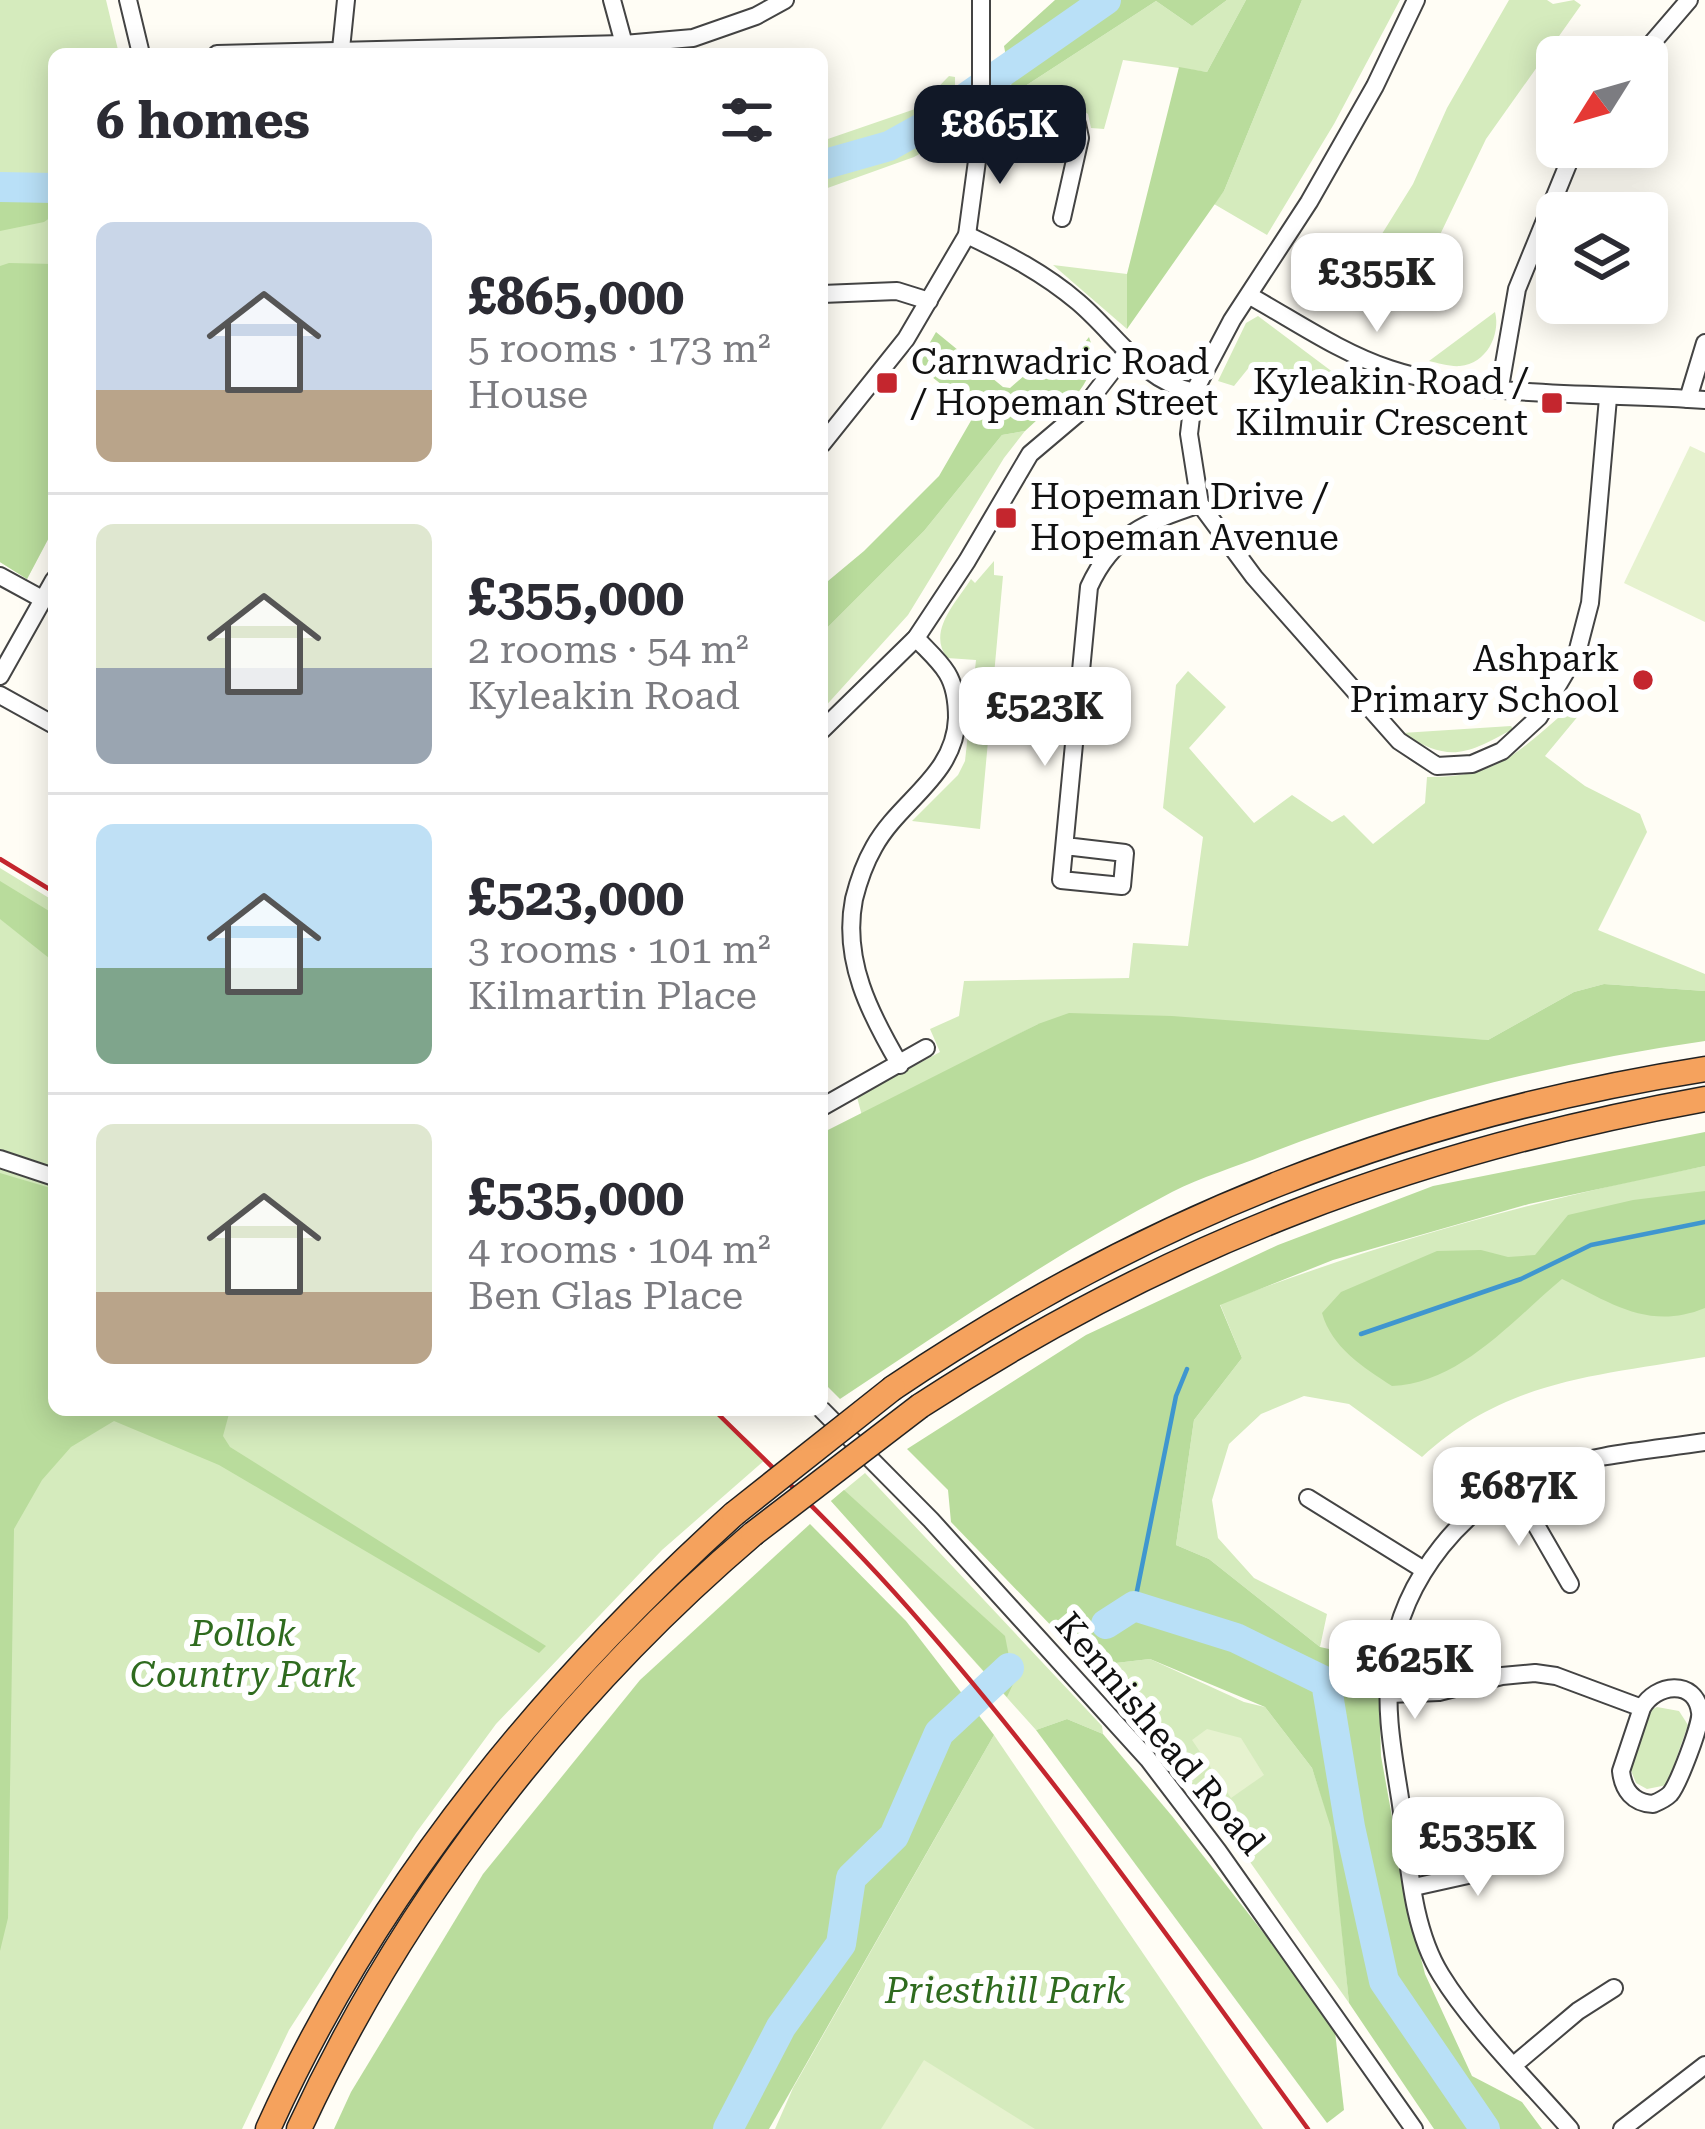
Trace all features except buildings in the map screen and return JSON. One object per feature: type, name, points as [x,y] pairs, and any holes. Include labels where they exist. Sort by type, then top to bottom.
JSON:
[{"type":"highway","points":[[268,2129],[337,1996],[461,1804],[560,1684],[659,1581],[734,1514],[893,1388],[1078,1274],[1260,1188],[1426,1130],[1516,1106],[1705,1069]]},
{"type":"highway","points":[[299,2129],[382,1973],[477,1831],[605,1676],[690,1589],[753,1534],[920,1406],[1106,1296],[1301,1207],[1509,1140],[1705,1099]]},
{"type":"street","points":[[128,0],[140,48]]},
{"type":"street","points":[[341,48],[346,0]]},
{"type":"street","points":[[612,0],[624,44]]},
{"type":"street","points":[[398,48],[624,44],[693,38],[756,16],[785,0]]},
{"type":"street","points":[[828,436],[874,383],[967,235],[981,121],[981,0]]},
{"type":"street","points":[[1416,0],[1353,125],[1232,320],[1194,392],[1189,434],[1200,504],[1255,577],[1399,741],[1437,766],[1472,764],[1502,751],[1539,716],[1577,653],[1590,602],[1608,398]]},
{"type":"street","points":[[1655,36],[1679,3]]},
{"type":"street","points":[[981,121],[1065,115],[1077,124],[1080,139],[1062,218]]},
{"type":"street","points":[[1500,387],[1517,289],[1566,168]]},
{"type":"street","points":[[1066,196],[1088,200]]},
{"type":"street","points":[[967,235],[1046,276],[1084,306],[1156,378],[1194,392]]},
{"type":"street","points":[[828,294],[897,291],[928,301]]},
{"type":"street","points":[[1250,296],[1386,368],[1427,380],[1608,398],[1696,399],[1705,344]]},
{"type":"street","points":[[828,724],[916,638],[1030,454],[1082,410],[1126,353]]},
{"type":"street","points":[[1065,846],[1089,587],[1102,557],[1122,539],[1151,520],[1200,504]]},
{"type":"street","points":[[0,576],[44,600]]},
{"type":"street","points":[[0,676],[48,592]]},
{"type":"street","points":[[899,1065],[866,1007],[853,952],[853,923],[854,899],[874,847],[947,761],[956,734],[955,694],[947,673],[916,638]]},
{"type":"street","points":[[0,695],[48,722]]},
{"type":"street","points":[[828,1104],[926,1048]]},
{"type":"street","points":[[0,1159],[48,1175]]},
{"type":"street","name":"Kennishead Road","points":[[828,1416],[916,1504],[1148,1759],[1414,2129]]},
{"type":"street","points":[[1570,2129],[1442,1977],[1423,1934],[1390,1729],[1396,1634],[1424,1570],[1462,1524],[1514,1487],[1571,1464],[1705,1442]]},
{"type":"street","points":[[1514,1487],[1570,1584]]},
{"type":"street","points":[[1308,1498],[1424,1570]]},
{"type":"street","points":[[1389,1694],[1439,1692],[1534,1673],[1556,1676],[1642,1708]]},
{"type":"street","points":[[1671,1687],[1690,1695],[1700,1711],[1675,1787],[1653,1804],[1631,1796],[1622,1782],[1621,1771],[1642,1708],[1654,1691],[1671,1687]]},
{"type":"street","points":[[1414,1887],[1468,1875],[1519,1847]]},
{"type":"street","points":[[1515,2065],[1578,2011],[1614,1988]]},
{"type":"street","points":[[1622,2129],[1705,2065]]},
{"type":"green space","points":[[0,0],[106,0],[118,48],[48,48],[48,539],[27,579],[0,562]]},
{"type":"green space","points":[[1055,0],[1227,0],[1192,26],[1156,1],[1013,94],[1004,46]]},
{"type":"green space","points":[[1227,0],[1246,0],[1207,72],[1123,60],[1104,129],[1091,128],[1088,114],[1066,99],[1013,94],[1156,1],[1192,26]]},
{"type":"green space","points":[[1246,0],[1302,0],[1224,191],[1127,329],[1127,274],[1179,67],[1207,72]]},
{"type":"green space","points":[[1302,0],[1400,0],[1334,124],[1267,235],[1214,204],[1224,191]]},
{"type":"green space","points":[[1509,0],[1553,4],[1574,0],[1581,5],[1559,36],[1536,36],[1536,68],[1486,139],[1412,293],[1362,266],[1413,184],[1447,108]]},
{"type":"green space","points":[[949,76],[955,77],[955,134],[914,157],[828,188],[828,139],[918,108]]},
{"type":"green space","points":[[0,195],[48,196],[48,219],[0,231]]},
{"type":"green space","points":[[48,264],[48,539],[27,579],[0,562],[0,266]]},
{"type":"green space","points":[[1053,265],[1127,274],[1127,329]]},
{"type":"green space","points":[[1495,312],[1493,339],[1477,360],[1456,366],[1429,361]]},
{"type":"green space","points":[[1258,316],[1334,373],[1332,391],[1299,391],[1261,365],[1251,365],[1234,386],[1218,381],[1246,323]]},
{"type":"green space","points":[[936,332],[1010,388],[1033,368],[1070,361],[1089,337],[1092,352],[1086,381],[1077,394],[1063,396],[1025,431],[1002,435],[924,531],[828,627],[828,581],[939,476],[976,412],[917,365]]},
{"type":"green space","points":[[1025,431],[908,615],[828,703],[828,627],[924,531],[1002,435]]},
{"type":"green space","points":[[1690,446],[1705,453],[1705,622],[1624,583]]},
{"type":"green space","points":[[994,561],[994,575],[1003,576],[980,829],[912,821],[958,775],[965,761],[976,660],[947,658],[940,638],[946,617],[971,579],[975,583]]},
{"type":"green space","points":[[1188,671],[1226,707],[1189,748],[1254,823],[1292,795],[1332,822],[1344,815],[1373,844],[1425,803],[1427,777],[1490,767],[1521,749],[1570,708],[1579,715],[1545,756],[1585,786],[1640,814],[1647,832],[1598,930],[1705,974],[1705,991],[1604,984],[1574,992],[1488,1040],[1038,1024],[862,1116],[857,1097],[940,1052],[930,1029],[959,1016],[964,981],[1129,978],[1133,943],[1188,946],[1203,837],[1163,808],[1176,685]]},
{"type":"green space","points":[[1513,729],[1482,745],[1458,752],[1433,749],[1402,733]]},
{"type":"green space","name":"Pollok Country Park","points":[[0,868],[48,897],[48,1416],[720,1416],[765,1460],[662,1550],[496,1724],[416,1833],[289,2030],[242,2129],[0,2129]]},
{"type":"green space","points":[[0,881],[48,910],[48,957],[0,919]]},
{"type":"green space","points":[[1604,984],[1705,991],[1705,1041],[1593,1060],[1427,1100],[1207,1177],[1087,1240],[840,1399],[828,1387],[828,1130],[1038,1024],[1069,1013],[1172,1016],[1488,1040],[1574,992]]},
{"type":"green space","points":[[1705,1132],[1705,1166],[1529,1204],[1333,1260],[1220,1305],[1242,1358],[1194,1420],[1176,1545],[1209,1559],[1320,1647],[1378,1660],[1381,1756],[1425,1974],[1472,2076],[1522,2102],[1542,2129],[1434,2129],[1349,2003],[1331,1828],[1312,1768],[1265,1707],[1150,1659],[1090,1666],[951,1522],[948,1490],[907,1449],[1086,1335],[1278,1245],[1433,1186]]},
{"type":"green space","points":[[1705,1166],[1705,1357],[1590,1376],[1520,1396],[1454,1431],[1422,1457],[1349,1404],[1304,1396],[1261,1414],[1229,1444],[1212,1500],[1218,1538],[1254,1578],[1327,1614],[1320,1647],[1209,1559],[1176,1545],[1194,1420],[1242,1358],[1220,1304],[1460,1224]]},
{"type":"green space","points":[[0,1173],[48,1187],[48,1416],[228,1416],[223,1436],[230,1447],[546,1646],[539,1653],[219,1465],[114,1421],[71,1447],[42,1480],[14,1529],[8,1918],[0,1951]]},
{"type":"green space","points":[[1705,1191],[1705,1308],[1666,1317],[1648,1315],[1614,1305],[1562,1279],[1462,1362],[1417,1383],[1392,1386],[1341,1346],[1322,1313],[1341,1292],[1437,1251],[1535,1255],[1568,1215]]},
{"type":"green space","points":[[865,1473],[1102,1726],[1103,1734],[1067,1719],[1036,1730],[831,1501]]},
{"type":"green space","points":[[844,1490],[1005,1636],[1014,1682],[1007,1697],[831,1501]]},
{"type":"green space","points":[[810,1524],[906,1621],[994,1735],[769,2129],[334,2129],[351,2092],[483,1874],[640,1680]]},
{"type":"green space","points":[[1150,1659],[1265,1707],[1312,1768],[1332,1828],[1349,2003],[1210,1805],[1090,1666]]},
{"type":"green space","points":[[1651,1710],[1679,1711],[1688,1725],[1667,1785],[1647,1789],[1636,1783],[1630,1768]]},
{"type":"green space","points":[[1067,1719],[1103,1734],[1334,2023],[1344,2110],[1327,2123],[1036,1730]]},
{"type":"green space","points":[[1207,1729],[1241,1738],[1264,1775],[1231,1798],[1192,1740]]},
{"type":"green space","name":"Priesthill Park","points":[[994,1735],[1263,2129],[775,2129],[793,2088]]},
{"type":"green space","points":[[924,2060],[1035,2129],[881,2129]]},
{"type":"waterway","points":[[828,163],[889,146],[925,126],[1106,0]]},
{"type":"waterway","points":[[0,187],[48,188]]},
{"type":"waterway","points":[[1361,1334],[1521,1279],[1591,1245],[1705,1222]]},
{"type":"waterway","points":[[1134,1606],[1176,1396],[1187,1369]]},
{"type":"waterway","points":[[1106,1624],[1134,1606],[1236,1638],[1326,1682],[1350,1827],[1384,1981],[1485,2129]]},
{"type":"waterway","points":[[728,2129],[781,2027],[841,1944],[851,1878],[894,1836],[939,1733],[1009,1668]]},
{"type":"railway","points":[[0,859],[48,888]]},
{"type":"railway","points":[[720,1416],[872,1569],[1004,1721],[1308,2129]]},
{"type":"place","name":"Carnwadric Road / Hopeman Street","points":[[887,383]]},
{"type":"place","name":"Kyleakin Road / Kilmuir Crescent","points":[[1552,403]]},
{"type":"place","name":"Hopeman Drive / Hopeman Avenue","points":[[1006,518]]},
{"type":"place","name":"Ashpark Primary School","points":[[1643,680]]}]
